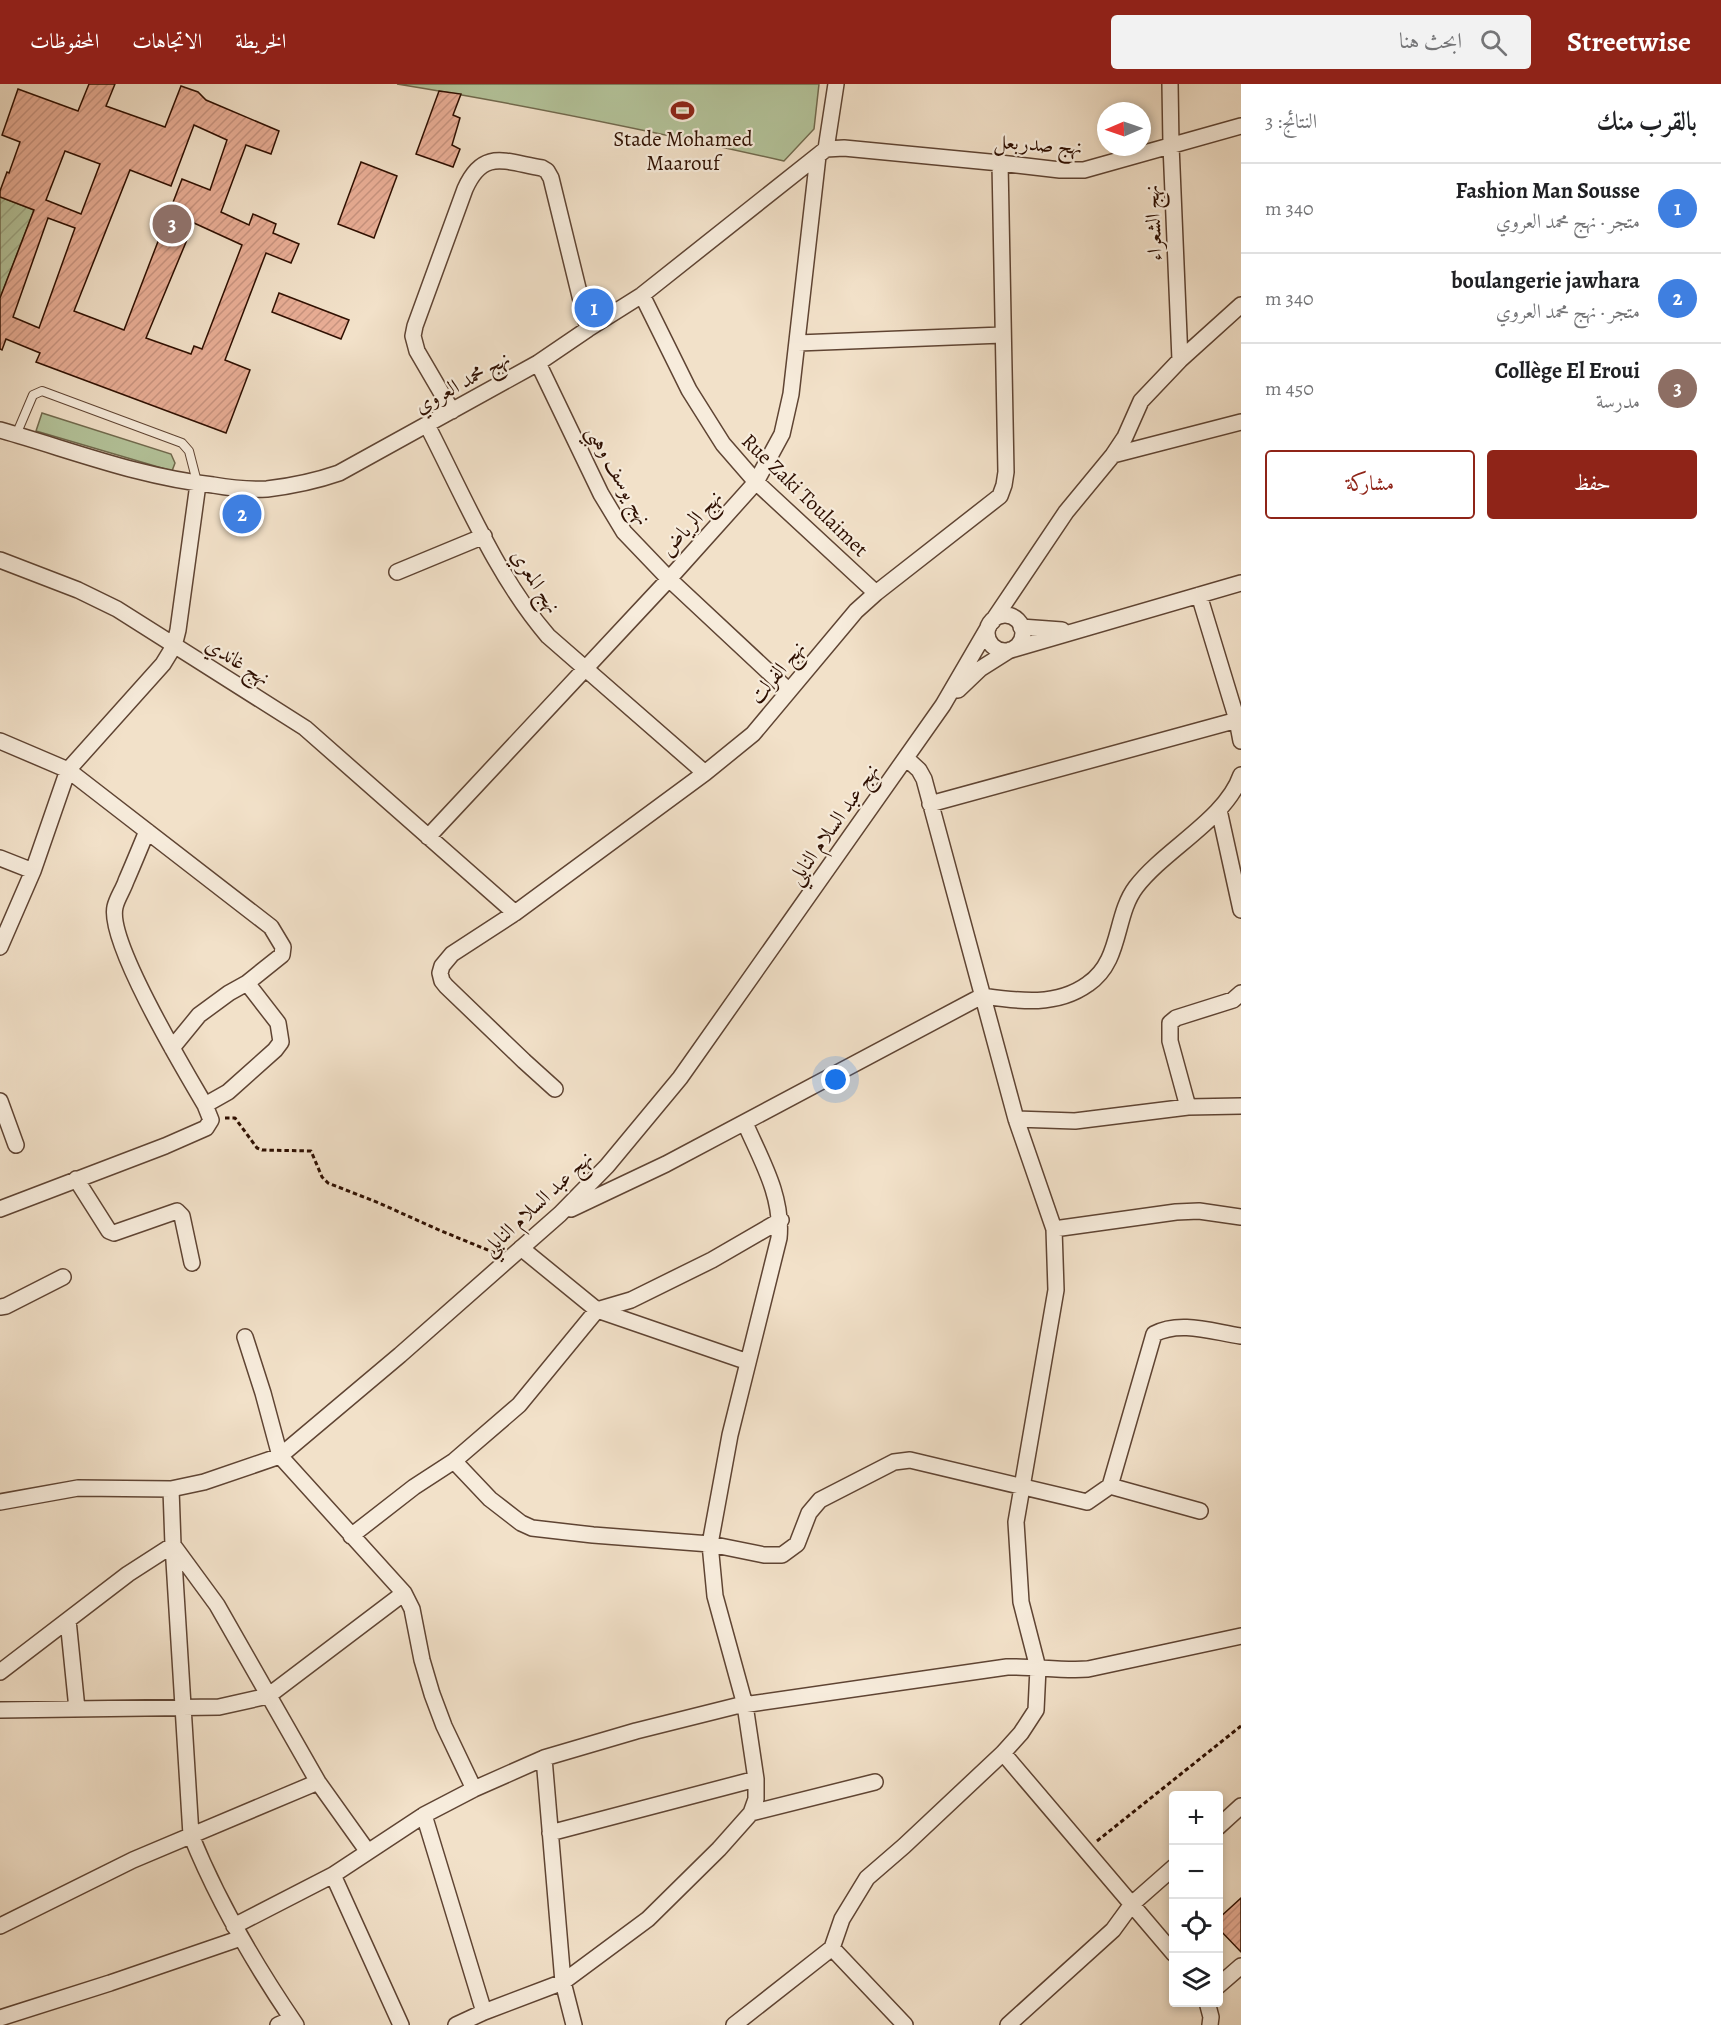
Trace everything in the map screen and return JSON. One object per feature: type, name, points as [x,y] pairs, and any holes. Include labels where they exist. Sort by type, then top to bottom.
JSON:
[{"type":"street","points":[[822,152],[836,84]]},
{"type":"street","name":"نهج الشعراء","points":[[1170,84],[1180,360]]},
{"type":"street","name":"نهج صدربعل","points":[[822,152],[844,148],[1000,162],[1060,170],[1084,170],[1241,126]]},
{"type":"street","name":"نهج محمد العروي","points":[[0,430],[145,474],[198,484],[266,489],[315,481],[339,472],[428,426],[538,363],[588,328],[642,296],[822,152]]},
{"type":"street","name":"نهج الرياض","points":[[428,837],[669,579],[756,482],[782,434],[789,404],[822,152]]},
{"type":"street","points":[[452,411],[417,351],[413,336],[465,189],[471,175],[484,162],[494,160],[542,168],[547,171],[588,328]]},
{"type":"street","name":"نهج الفرلت","points":[[555,1089],[452,992],[441,977],[442,966],[452,954],[515,913],[705,773],[753,734],[856,611],[1000,496],[1006,472],[1000,162]]},
{"type":"street","name":"Rue Zaki Toulaimet","points":[[642,296],[706,418],[723,444],[756,482],[876,593]]},
{"type":"street","name":"نهج عبد السلام النابلي","points":[[0,1502],[78,1488],[171,1489],[204,1482],[280,1456],[400,1355],[560,1214],[607,1166],[680,1078],[944,705],[1022,576],[1066,512],[1125,437],[1141,401],[1180,360],[1241,305]]},
{"type":"street","points":[[798,343],[1002,335]]},
{"type":"street","name":"نهج يوسف وهبي","points":[[538,363],[602,494],[634,545],[789,691]]},
{"type":"street","points":[[1113,455],[1241,422]]},
{"type":"street","name":"نهج المعري","points":[[428,426],[484,536],[528,614],[548,636],[705,773]]},
{"type":"street","points":[[0,947],[33,871],[68,770],[163,664],[174,646],[198,484]]},
{"type":"street","points":[[397,572],[484,536]]},
{"type":"street","name":"نهج غاندي","points":[[0,560],[78,590],[117,609],[305,728],[515,913]]},
{"type":"street","name":"نهج عبد السلام النابلي","points":[[1020,625],[1016,597],[1022,576]]},
{"type":"street","name":"نهج عبد السلام النابلي","points":[[944,705],[980,669],[1012,649],[1241,583]]},
{"type":"street","points":[[1199,595],[1239,719],[1241,741]]},
{"type":"street","points":[[1004,616],[1012,617],[1020,625],[1023,636],[1018,645],[1012,649],[998,650],[993,647],[988,637],[991,624],[1004,616]]},
{"type":"street","points":[[1020,625],[1077,630]]},
{"type":"street","points":[[930,804],[1239,719]]},
{"type":"street","points":[[0,741],[68,770],[271,927],[281,941],[282,955],[199,1015],[172,1048]]},
{"type":"street","points":[[734,2025],[832,1948],[842,1919],[867,1878],[1003,1753],[1021,1733],[1036,1710],[1038,1668],[1021,1602],[1016,1522],[1056,1290],[1054,1229],[1016,1119],[924,779],[919,770],[906,758]]},
{"type":"street","points":[[560,1214],[666,1164],[982,996],[1022,1002],[1033,1001],[1063,995],[1088,984],[1107,964],[1135,888],[1158,863],[1219,810],[1236,790],[1241,775]]},
{"type":"street","points":[[1219,810],[1241,910]]},
{"type":"street","points":[[0,1209],[206,1128],[211,1120],[128,960],[118,932],[114,909],[147,831]]},
{"type":"street","points":[[0,858],[33,871]]},
{"type":"street","points":[[205,1105],[228,1092],[281,1042],[279,1023],[247,982]]},
{"type":"street","points":[[1188,1107],[1170,1041],[1170,1023],[1176,1017],[1233,1000],[1241,993]]},
{"type":"street","points":[[0,1101],[16,1145]]},
{"type":"street","points":[[1016,1119],[1075,1121],[1188,1107],[1241,1106]]},
{"type":"street","points":[[456,2025],[563,1982],[648,1919],[719,1849],[751,1813],[756,1799],[756,1779],[745,1705],[715,1596],[710,1544],[730,1436],[779,1238],[781,1220],[774,1189],[745,1123]]},
{"type":"street","points":[[75,1179],[109,1231],[114,1233],[177,1211],[182,1216],[192,1263]]},
{"type":"street","points":[[1054,1229],[1176,1212],[1199,1211],[1241,1217]]},
{"type":"street","points":[[351,1536],[414,1487],[454,1461],[519,1405],[597,1310],[632,1300],[712,1260],[781,1220]]},
{"type":"street","points":[[521,1248],[597,1310],[748,1362]]},
{"type":"street","points":[[0,1307],[63,1276]]},
{"type":"street","points":[[454,1461],[490,1498],[520,1523],[532,1528],[710,1544],[764,1555],[782,1555],[797,1544],[809,1513],[820,1500],[894,1462],[910,1460],[1087,1503],[1110,1485],[1154,1334],[1162,1329],[1178,1327],[1241,1336]]},
{"type":"street","points":[[244,1337],[263,1393],[280,1456],[404,1593],[412,1609],[422,1660],[432,1694],[444,1726],[474,1789]]},
{"type":"street","points":[[1110,1485],[1200,1511]]},
{"type":"street","points":[[171,1489],[191,1835],[209,1879],[289,2023]]},
{"type":"street","points":[[0,1672],[128,1574],[173,1545]]},
{"type":"street","points":[[173,1545],[217,1605],[318,1782],[368,1852]]},
{"type":"street","points":[[0,1710],[184,1709],[219,1707],[268,1696],[404,1593]]},
{"type":"street","points":[[68,1620],[77,1709]]},
{"type":"street","points":[[0,2018],[110,1983],[238,1932],[333,1875],[424,1815],[474,1789],[544,1758],[636,1731],[745,1705],[1007,1667],[1088,1669],[1241,1636]]},
{"type":"street","points":[[1003,1753],[1172,1953]]},
{"type":"street","points":[[544,1758],[563,1982],[574,2025]]},
{"type":"street","points":[[550,1833],[756,1779]]},
{"type":"street","points":[[0,1926],[134,1860],[318,1782]]},
{"type":"street","points":[[751,1813],[875,1782]]},
{"type":"street","points":[[1223,1822],[1241,1806]]},
{"type":"street","points":[[424,1815],[484,2012]]},
{"type":"street","points":[[1008,2025],[1113,1930],[1132,1904],[1169,1871]]},
{"type":"street","points":[[333,1875],[401,2025]]},
{"type":"street","points":[[832,1948],[905,2025]]},
{"type":"street","points":[[1223,1982],[1241,1966]]},
{"type":"street","points":[[1208,2007],[1210,2025]]},
{"type":"lane","points":[[16,435],[33,395],[42,391],[182,443],[189,451],[198,484]]},
{"type":"path","points":[[211,1120],[235,1118],[253,1143],[262,1150],[311,1151],[322,1177],[328,1184],[509,1258]]},
{"type":"path","points":[[1085,1850],[1241,1726]]},
{"type":"green space","name":"Stade Mohamed Maarouf","points":[[397,84],[819,84],[814,129],[784,161],[591,120]]},
{"type":"green space","points":[[0,197],[34,210],[0,298]]},
{"type":"green space","points":[[42,413],[171,454],[175,463],[172,471],[36,431]]},
{"type":"building","points":[[89,84],[115,84],[106,106],[165,127],[181,86],[198,92],[206,100],[279,131],[271,154],[246,145],[221,212],[249,225],[253,214],[276,224],[273,233],[299,244],[291,263],[266,253],[225,360],[250,370],[226,433],[36,362],[40,353],[6,339],[2,350],[0,349],[0,298],[34,210],[0,197],[0,191],[20,142],[2,135],[18,89],[78,111]],"holes":[[[194,125],[227,140],[210,190],[182,179],[124,330],[74,311],[130,170],[171,186]],[[65,151],[100,164],[81,214],[46,200]],[[48,218],[75,228],[39,328],[13,317]],[[194,223],[242,245],[202,349],[194,346],[191,354],[146,338]]]},
{"type":"building","points":[[439,91],[461,94],[453,115],[460,118],[452,145],[460,149],[453,167],[416,154]]},
{"type":"building","points":[[361,162],[397,176],[374,238],[338,224]]},
{"type":"building","points":[[279,293],[349,320],[341,339],[272,312]]},
{"type":"building","points":[[1241,1898],[1241,1952],[1223,1933],[1223,1914]]},
{"type":"place","name":"Stade Mohamed Maarouf","points":[[683,111]]},
{"type":"place","name":"Collège El Eroui","points":[[172,224]]},
{"type":"place","name":"Fashion Man Sousse","points":[[594,308]]},
{"type":"place","name":"boulangerie jawhara","points":[[242,514]]}]
